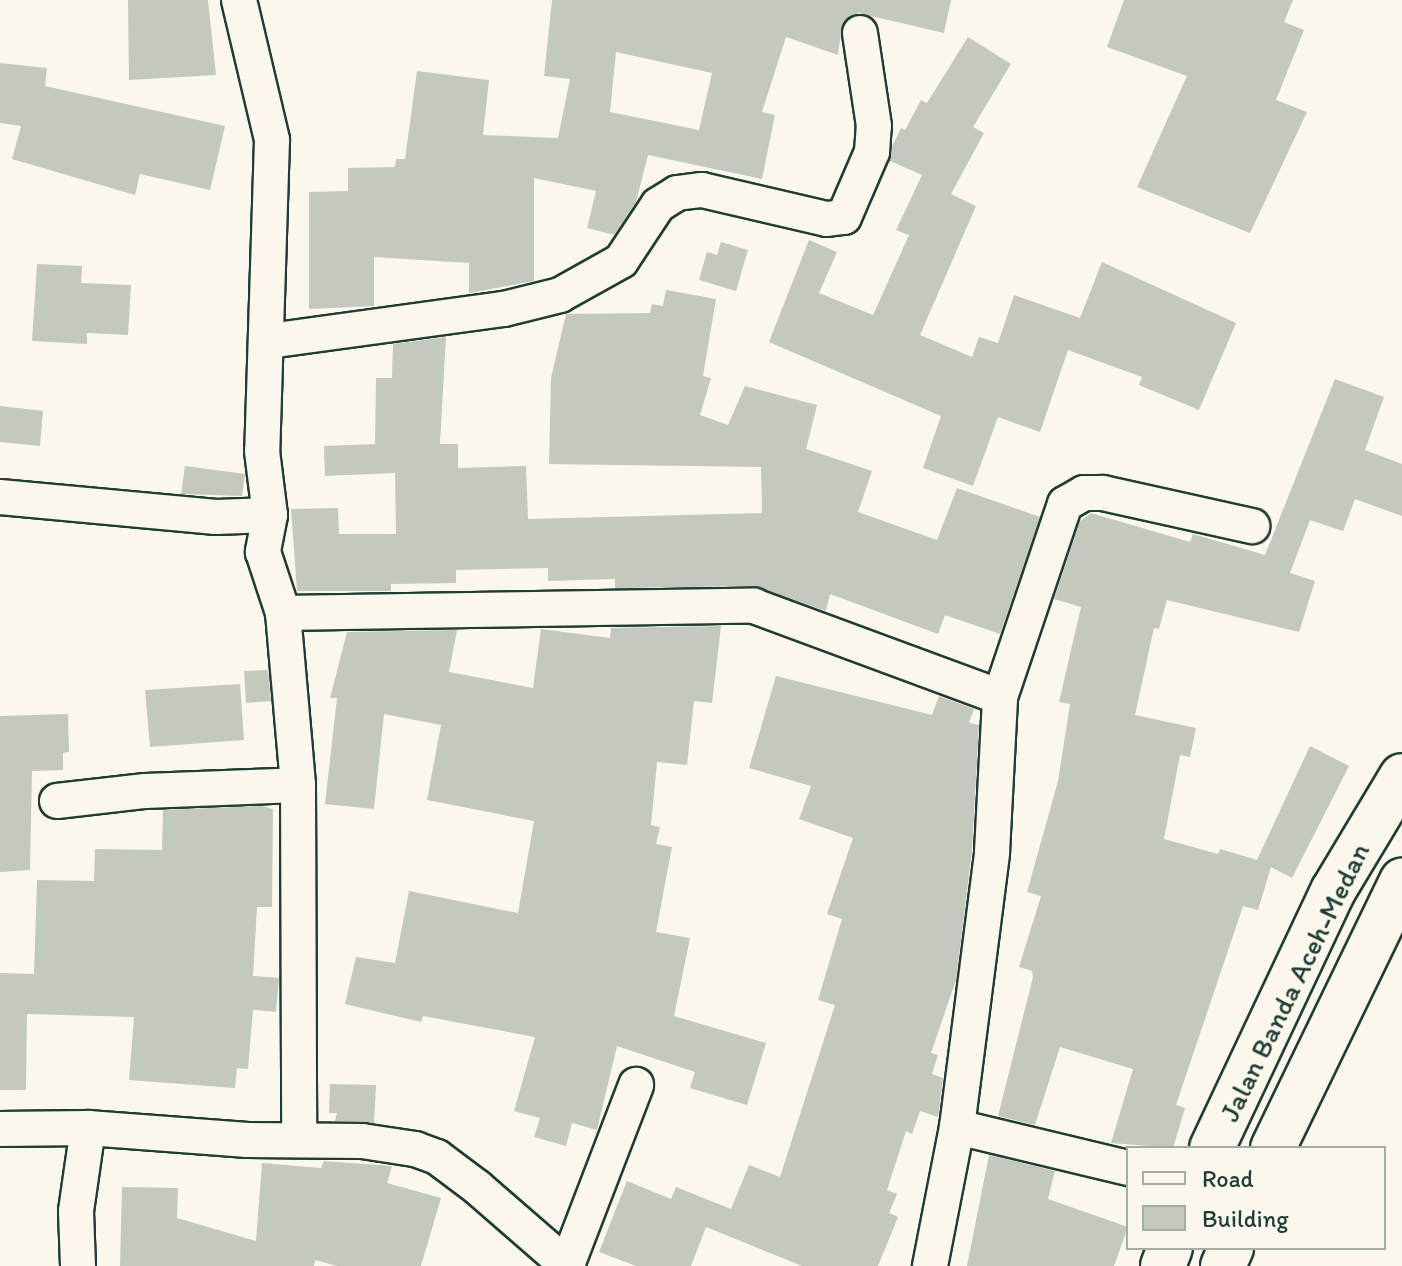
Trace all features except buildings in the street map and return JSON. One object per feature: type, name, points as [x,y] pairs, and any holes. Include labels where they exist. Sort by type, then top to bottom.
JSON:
[{"type":"highway","name":"Jalan Banda Aceh-Medan","points":[[1213,1146],[1333,891],[1402,776]]},
{"type":"highway","name":"Jalan Banda Aceh-Medan","points":[[1274,1146],[1402,881]]},
{"type":"street","points":[[239,0],[272,140],[269,341],[262,451],[270,515],[263,552],[283,613],[298,785],[299,1140]]},
{"type":"street","points":[[269,341],[504,309],[560,295],[621,261],[658,205],[677,193],[702,190],[827,219],[844,217],[872,152],[874,126],[860,33]]},
{"type":"street","points":[[930,1266],[957,1127],[992,852],[1000,697],[1070,499],[1103,493],[1252,526]]},
{"type":"street","points":[[0,497],[216,517],[270,515]]},
{"type":"street","points":[[283,613],[754,606],[1000,697]]},
{"type":"street","points":[[57,801],[145,791],[298,785]]},
{"type":"street","points":[[0,1129],[88,1128],[362,1141],[437,1157],[568,1265],[636,1085]]},
{"type":"street","points":[[957,1127],[1126,1168]]},
{"type":"street","points":[[78,1266],[76,1211],[88,1128]]}]
